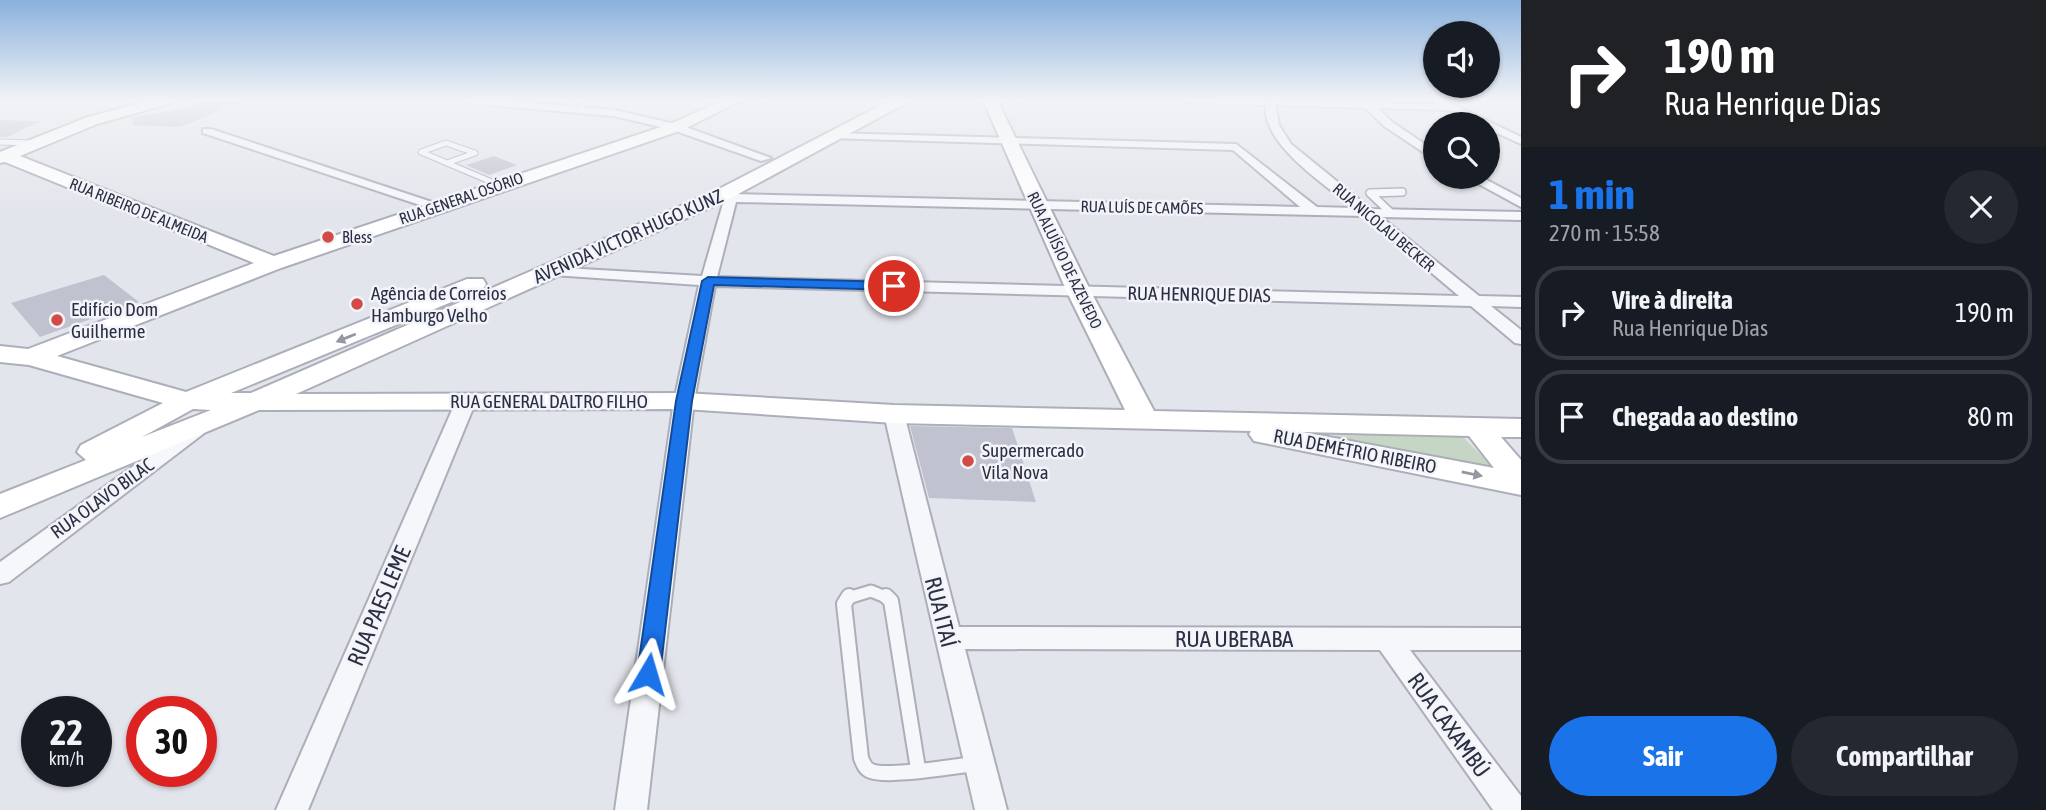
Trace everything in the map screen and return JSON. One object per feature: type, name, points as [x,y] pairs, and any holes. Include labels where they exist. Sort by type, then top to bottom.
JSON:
[{"type":"main road","points":[[9,151],[37,138]]},
{"type":"main road","points":[[9,151],[45,138]]},
{"type":"main road","name":"RUA GENERAL OSÓRIO","points":[[31,357],[273,263],[643,138]]},
{"type":"main road","name":"AVENIDA VICTOR HUGO KUNZ","points":[[0,507],[196,412],[554,251],[707,187],[804,138]]},
{"type":"main road","name":"AVENIDA VICTOR HUGO KUNZ","points":[[0,489],[196,412],[257,401],[726,196],[829,138]]},
{"type":"main road","name":"RUA ALUÍSIO DE AZEVEDO","points":[[1007,140],[1079,292],[1143,418]]},
{"type":"main road","name":"RUA RIBEIRO DE ALMEIDA","points":[[9,151],[273,263]]},
{"type":"main road","points":[[0,354],[31,357],[196,412]]},
{"type":"main road","points":[[357,357],[347,373],[348,388],[369,404]]},
{"type":"main road","name":"RUA GENERAL DALTRO FILHO","points":[[257,401],[369,404],[684,401],[894,414],[1189,419]]},
{"type":"main road","points":[[1189,419],[1521,428]]},
{"type":"main road","name":"RUA DEMÉTRIO RIBEIRO","points":[[1189,419],[1521,482]]},
{"type":"main road","points":[[1476,425],[1521,482]]},
{"type":"street","points":[[228,138],[437,206]]},
{"type":"street","points":[[707,138],[765,158]]},
{"type":"street","points":[[911,138],[1236,147],[1312,210]]},
{"type":"street","name":"RUA NICOLAU BECKER","points":[[1280,138],[1286,146],[1364,211],[1521,338]]},
{"type":"street","points":[[1408,138],[1423,148]]},
{"type":"street","points":[[1495,189],[1521,203]]},
{"type":"street","points":[[631,810],[684,401],[726,196]]},
{"type":"street","name":"RUA LUÍS DE CAMÕES","points":[[726,196],[1521,216]]},
{"type":"street","name":"RUA HENRIQUE DIAS","points":[[553,270],[708,281],[1521,302]]},
{"type":"street","name":"RUA PAES LEME","points":[[292,810],[466,401]]},
{"type":"street","name":"RUA OLAVO BILAC","points":[[0,575],[196,412]]},
{"type":"street","name":"RUA ITAÍ","points":[[894,414],[991,810]]},
{"type":"street","name":"RUA UBERABA","points":[[947,638],[1521,639]]},
{"type":"street","name":"RUA CAXAMBÚ","points":[[1387,639],[1512,810]]},
{"type":"lane","points":[[446,163],[475,153],[446,143],[422,150],[446,163],[499,185]]},
{"type":"lane","points":[[1390,212],[1370,193],[1402,192]]},
{"type":"lane","points":[[918,769],[891,601],[886,595],[877,592],[859,592],[849,596],[844,604],[861,758],[865,767],[874,772],[918,769],[979,763]]},
{"type":"green space","points":[[1460,434],[1497,471],[1302,436]]},
{"type":"building","points":[[494,156],[517,165],[489,175],[466,165]]},
{"type":"building","name":"Edifício Dom Guilherme","points":[[104,275],[139,302],[40,337],[11,303]]},
{"type":"building","name":"Supermercado Vila Nova","points":[[910,426],[1012,428],[1036,502],[929,498]]},
{"type":"place","name":"Bless","points":[[328,237]]},
{"type":"place","name":"Agência de Correios Hamburgo Velho","points":[[357,304]]},
{"type":"place","name":"Edifício Dom Guilherme","points":[[57,320]]},
{"type":"place","name":"Supermercado Vila Nova","points":[[968,461]]},
{"type":"route","points":[[648,674],[684,401],[708,281],[894,286]]}]
